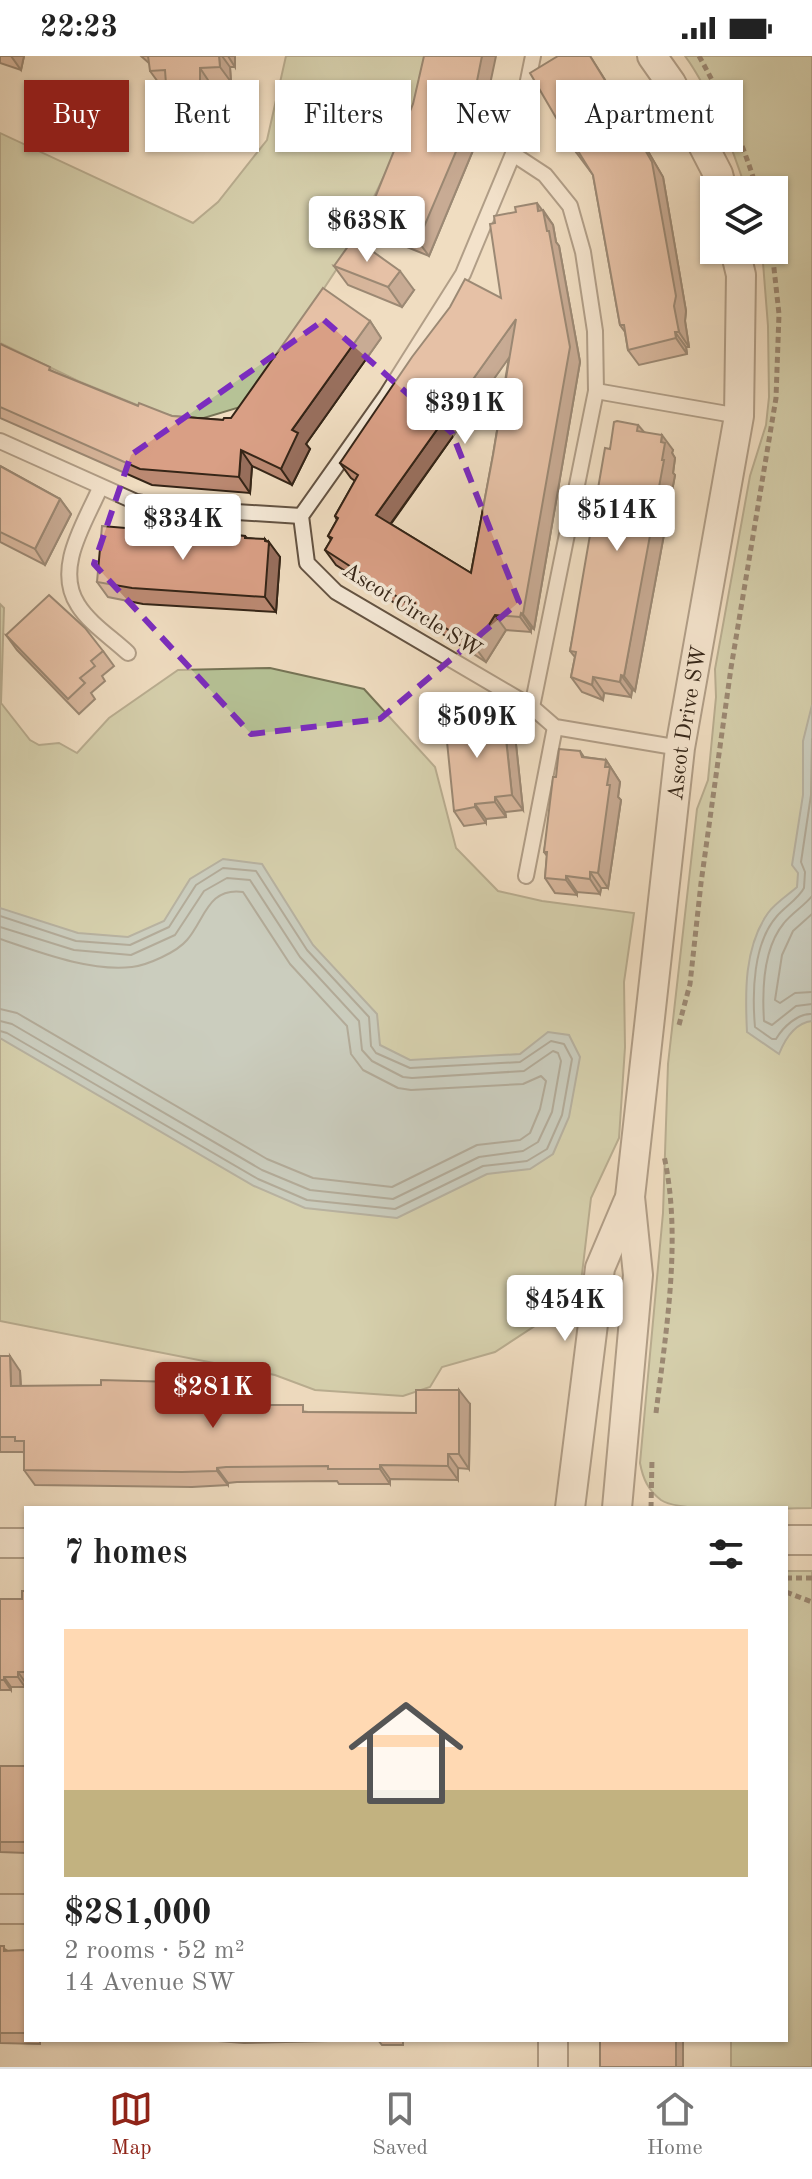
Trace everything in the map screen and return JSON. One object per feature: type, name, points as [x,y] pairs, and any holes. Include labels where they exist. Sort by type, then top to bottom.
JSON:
[{"type":"street","points":[[652,56],[671,83],[718,176]]},
{"type":"street","name":"Ascot Drive SW","points":[[617,1506],[638,1275],[630,1197],[680,748],[739,416],[741,275],[738,264]]},
{"type":"street","name":"Ascot Drive SW","points":[[570,1506],[600,1268],[630,1197]]},
{"type":"street","points":[[788,1540],[812,1540]]},
{"type":"street","points":[[0,1543],[24,1543]]},
{"type":"street","points":[[0,1909],[24,1909]]},
{"type":"street","points":[[553,2042],[553,2067]]},
{"type":"lane","points":[[0,441],[136,502],[172,508],[301,516],[386,396],[463,274],[513,154],[533,56]]},
{"type":"lane","points":[[513,154],[545,175],[570,206],[583,252],[595,331],[596,391],[532,707]]},
{"type":"lane","points":[[596,391],[739,416]]},
{"type":"lane","points":[[100,488],[70,557],[69,583],[78,606],[128,653]]},
{"type":"lane","name":"Ascot Circle SW","points":[[301,516],[307,563],[336,592],[532,707],[555,727]]},
{"type":"lane","points":[[526,876],[555,727],[680,748]]},
{"type":"path","points":[[699,56],[724,102],[753,176]]},
{"type":"path","points":[[677,1031],[690,984],[731,668],[772,433],[779,314],[774,264]]},
{"type":"path","points":[[656,1417],[671,1259],[670,1184],[661,1144]]},
{"type":"path","points":[[651,1506],[652,1457]]},
{"type":"path","points":[[788,1578],[812,1578]]},
{"type":"path","points":[[788,1593],[812,1602]]},
{"type":"highlighted area","points":[[324,320],[452,433],[519,602],[380,719],[251,734],[94,564],[131,455]]},
{"type":"green space","points":[[286,56],[427,56],[411,116],[411,80],[281,80]]},
{"type":"green space","points":[[685,56],[812,56],[812,1508],[672,1504],[661,1500],[649,1488],[640,1463],[663,1213],[668,1064],[697,809],[708,780],[716,697],[715,669],[750,476],[766,425],[769,397],[763,264],[788,264],[788,176],[741,176],[732,152],[743,152],[743,80],[700,80]]},
{"type":"green space","points":[[275,105],[275,152],[396,152],[346,255],[247,405],[184,424],[78,381],[0,343],[0,133],[24,144],[24,152],[41,152],[193,223],[218,202],[267,140]]},
{"type":"green space","points":[[0,604],[4,608],[1,703],[30,740],[39,745],[59,743],[77,753],[109,718],[178,670],[270,668],[364,689],[435,767],[456,848],[498,891],[542,901],[634,913],[624,982],[625,1047],[619,1138],[591,1198],[577,1316],[541,1322],[495,1352],[442,1367],[430,1387],[403,1396],[315,1390],[275,1375],[0,1321]]},
{"type":"green space","points":[[788,1571],[812,1571],[812,2067],[731,2067],[731,2042],[788,2042]]},
{"type":"water","points":[[812,705],[812,1021],[791,1033],[779,1054],[747,1032],[748,971],[760,926],[771,909],[797,887],[798,873],[792,865],[803,795],[803,741]]},
{"type":"water","points":[[223,859],[262,864],[313,945],[377,1014],[380,1045],[410,1060],[520,1054],[548,1032],[569,1035],[580,1057],[569,1117],[553,1154],[530,1169],[487,1174],[397,1218],[305,1208],[254,1186],[0,1038],[0,908],[78,933],[128,937],[164,921],[190,879]]},
{"type":"building","points":[[148,56],[219,56],[220,67],[200,68],[200,80],[166,80],[165,70],[150,71]]},
{"type":"building","points":[[424,56],[482,56],[477,80],[427,80],[427,152],[456,152],[418,241],[366,220],[394,152],[411,152],[413,104]]},
{"type":"building","points":[[558,56],[590,56],[605,80],[556,80],[556,118],[540,90],[540,80],[534,80],[530,73]]},
{"type":"building","points":[[579,152],[646,152],[652,162],[676,296],[674,306],[679,332],[675,332],[676,338],[628,350],[624,325],[620,325],[593,175]]},
{"type":"building","points":[[537,203],[538,211],[543,210],[570,347],[523,614],[520,617],[495,615],[475,647],[325,550],[332,538],[328,536],[338,518],[335,516],[358,475],[340,463],[450,307],[465,279],[501,298],[490,224],[495,223],[494,216],[516,212],[515,207]],"holes":[[[516,319],[471,573],[376,515]]]},
{"type":"building","points":[[354,238],[400,271],[388,287],[334,266]]},
{"type":"building","points":[[323,288],[370,321],[292,430],[298,433],[281,469],[241,450],[239,477],[140,469],[0,407],[0,344],[50,367],[49,370],[138,406],[139,403],[172,416],[231,418]]},
{"type":"building","points":[[614,422],[638,425],[637,431],[662,435],[664,460],[624,676],[621,675],[620,682],[593,677],[592,685],[571,677],[576,652],[570,651],[605,448],[610,449]]},
{"type":"building","points":[[0,466],[60,499],[35,549],[0,532]]},
{"type":"building","points":[[102,526],[196,534],[196,531],[265,539],[269,542],[265,597],[132,588],[97,582]]},
{"type":"building","points":[[49,595],[85,628],[103,651],[91,661],[95,666],[80,678],[85,683],[68,699],[6,635]]},
{"type":"building","points":[[465,710],[468,718],[504,720],[512,795],[495,797],[495,802],[454,811],[444,712]]},
{"type":"building","points":[[559,749],[580,751],[582,757],[606,760],[605,767],[610,767],[598,873],[590,872],[590,879],[566,876],[566,880],[545,878],[547,852],[544,852]]},
{"type":"building","points":[[0,1356],[10,1356],[11,1386],[101,1385],[101,1380],[176,1382],[176,1395],[237,1395],[237,1405],[303,1405],[303,1412],[416,1413],[416,1390],[459,1390],[459,1454],[448,1454],[448,1466],[380,1465],[380,1469],[328,1469],[328,1466],[226,1467],[217,1468],[217,1471],[182,1472],[24,1470],[24,1441],[15,1441],[15,1437],[0,1437]]},
{"type":"building","points":[[24,1591],[24,1672],[18,1672],[18,1677],[0,1680],[0,1599],[22,1599]]},
{"type":"building","points":[[0,1766],[24,1766],[24,1842],[0,1842]]},
{"type":"building","points":[[0,1946],[4,1946],[4,1951],[24,1950],[24,2033],[0,2033]]},
{"type":"building","points":[[600,2042],[676,2042],[676,2067],[600,2067]]}]
